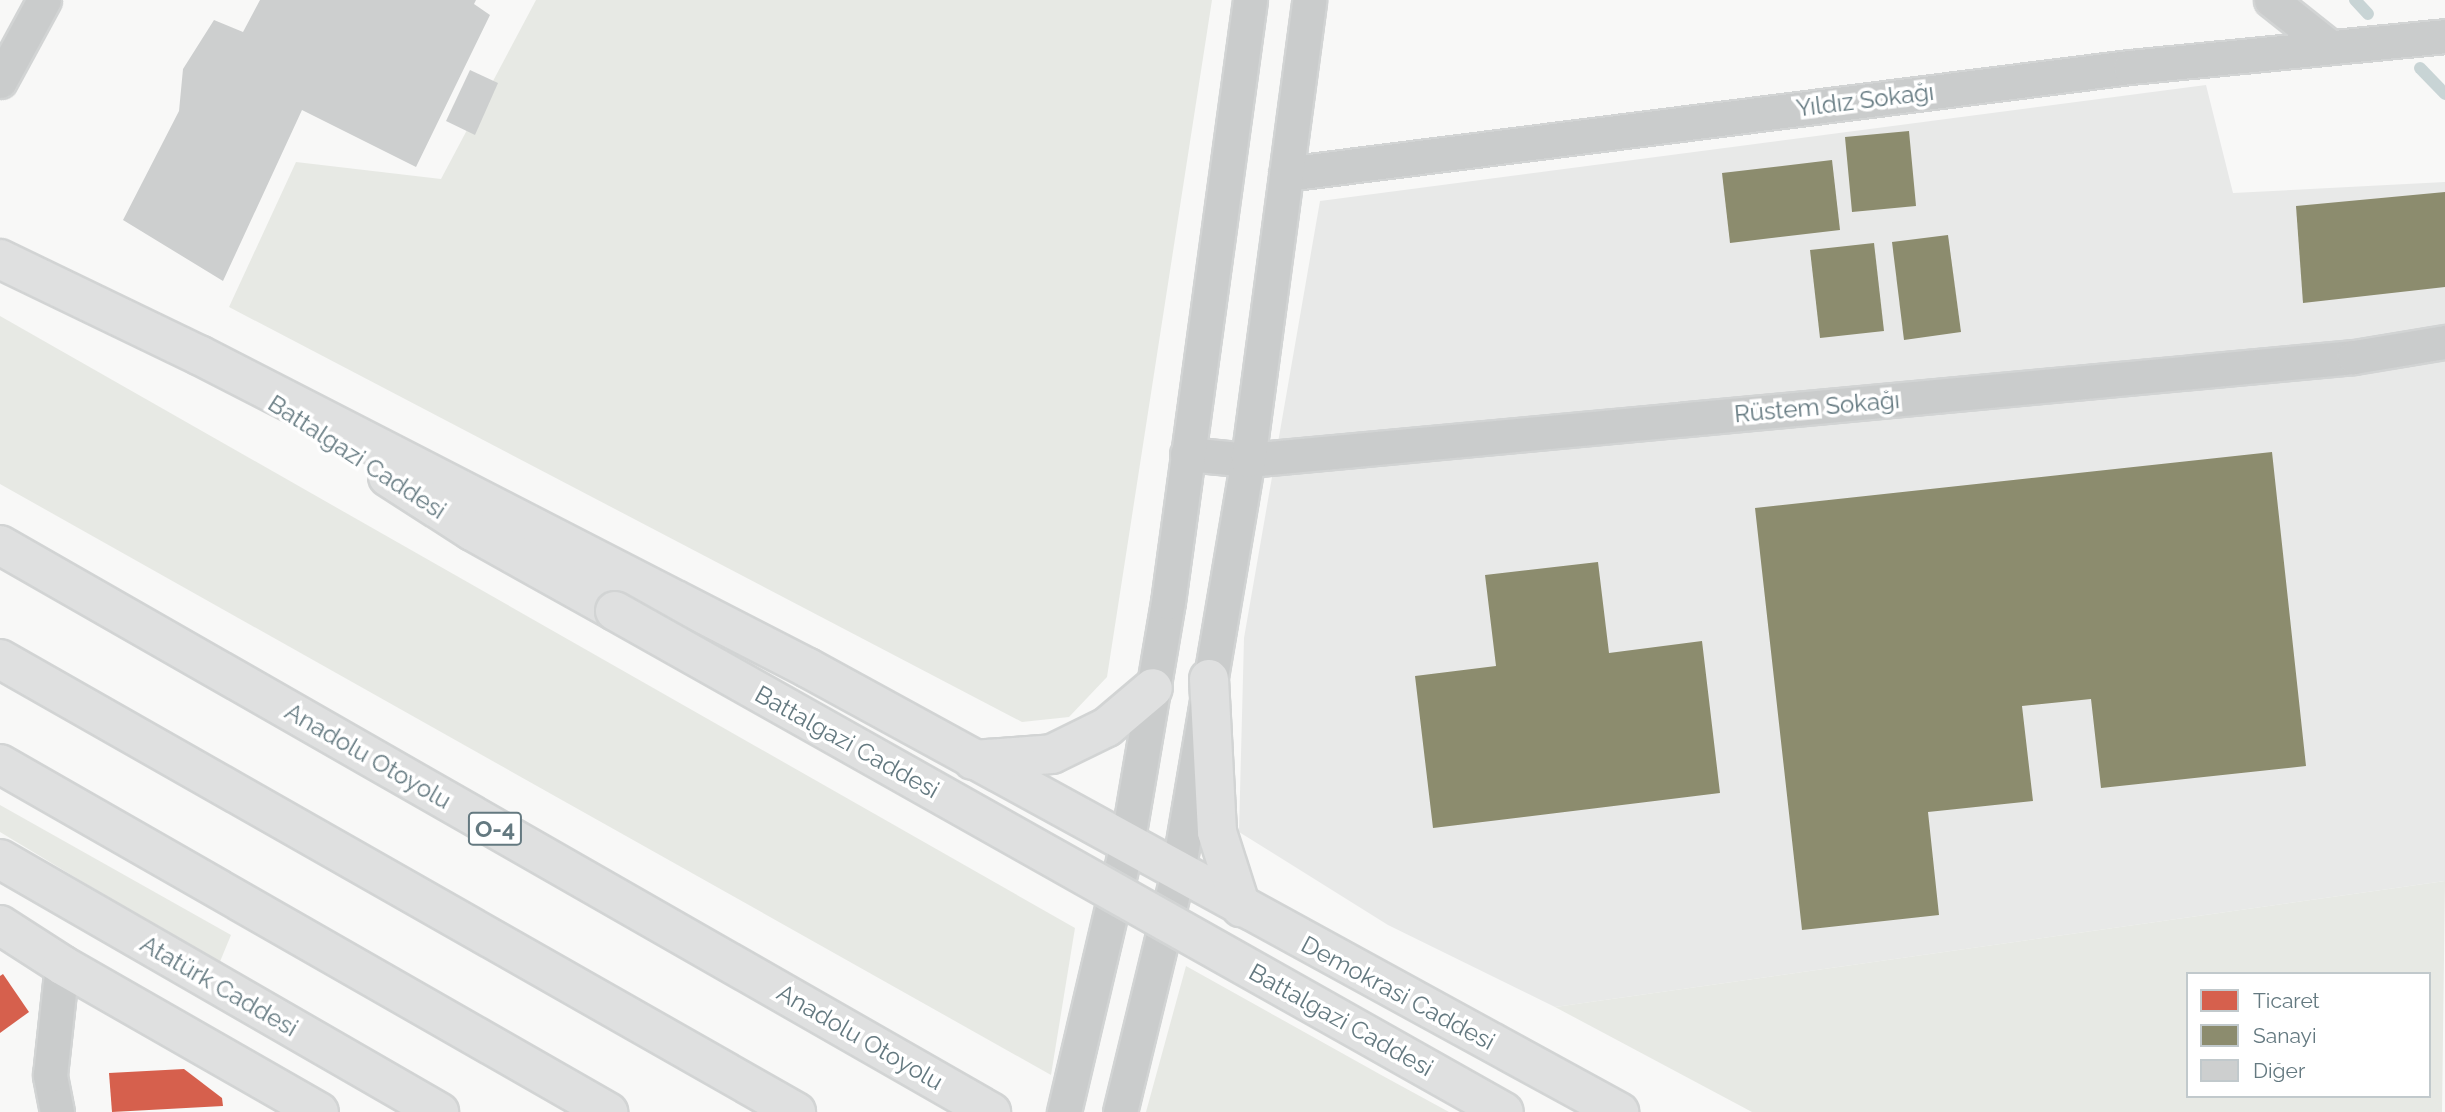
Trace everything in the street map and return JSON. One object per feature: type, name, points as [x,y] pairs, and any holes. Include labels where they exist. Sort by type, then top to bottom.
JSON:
[{"type":"main road","name":"Battalgazi Caddesi","points":[[0,259],[199,355],[808,668],[1178,872]]},
{"type":"main road","name":"Battalgazi Caddesi","points":[[199,355],[472,531],[1504,1112]]},
{"type":"main road","name":"Anadolu Otoyolu","points":[[0,545],[991,1112]]},
{"type":"main road","points":[[0,659],[796,1112]]},
{"type":"main road","points":[[1209,679],[1217,832],[1241,907]]},
{"type":"main road","points":[[974,760],[1052,754],[1107,727],[1153,688]]},
{"type":"main road","points":[[0,764],[608,1112]]},
{"type":"main road","name":"Atatürk Caddesi","points":[[0,859],[439,1112]]},
{"type":"main road","name":"Demokrasi Caddesi","points":[[1178,872],[1619,1112]]},
{"type":"main road","points":[[0,925],[62,965],[318,1112]]},
{"type":"street","points":[[0,81],[44,0]]},
{"type":"street","points":[[1064,1112],[1127,844],[1153,688],[1251,0]]},
{"type":"street","points":[[1120,1112],[1178,872],[1248,460],[1309,0]]},
{"type":"street","points":[[2272,0],[2330,47]]},
{"type":"street","name":"Yıldız Sokağı","points":[[1286,174],[2130,66],[2445,36]]},
{"type":"street","name":"Rüstem Sokağı","points":[[1187,454],[1248,460],[2340,359],[2445,342]]},
{"type":"street","points":[[57,1112],[50,1075],[62,965]]},
{"type":"shaded area","points":[[536,0],[1212,0],[1107,677],[1069,717],[1022,722],[229,307],[296,162],[441,179]]},
{"type":"shaded area","points":[[2206,85],[2233,193],[2445,182],[2445,881],[1555,1007],[1388,925],[1239,832],[1244,638],[1320,201]]},
{"type":"shaded area","points":[[0,316],[1075,928],[1051,1075],[0,484]]},
{"type":"shaded area","points":[[0,805],[231,935],[219,964],[0,832]]},
{"type":"shaded area","points":[[2445,881],[2442,1112],[1752,1112],[1555,1007]]},
{"type":"shaded area","points":[[1186,966],[1383,1076],[1449,1112],[1146,1112]]},
{"type":"building: Ticaret","points":[[3,974],[29,1012],[0,1033],[0,976]]},
{"type":"building: Ticaret","points":[[184,1069],[222,1098],[223,1106],[112,1112],[109,1073]]},
{"type":"building: Sanayi","points":[[1909,131],[1916,206],[1852,212],[1845,137]]},
{"type":"building: Sanayi","points":[[1832,160],[1840,230],[1730,243],[1722,173]]},
{"type":"building: Sanayi","points":[[2445,192],[2445,287],[2303,303],[2296,206]]},
{"type":"building: Sanayi","points":[[1948,235],[1961,332],[1904,340],[1892,242]]},
{"type":"building: Sanayi","points":[[1874,243],[1884,331],[1820,338],[1810,250]]},
{"type":"building: Sanayi","points":[[2272,452],[2306,766],[2101,788],[2091,699],[2022,706],[2033,801],[1928,812],[1939,915],[1802,930],[1755,508]]},
{"type":"building: Sanayi","points":[[1598,562],[1609,653],[1702,641],[1720,793],[1433,828],[1415,676],[1496,666],[1485,575]]},
{"type":"building: Diğer","points":[[260,0],[476,0],[474,4],[490,15],[416,167],[302,110],[223,281],[123,220],[179,111],[183,69],[214,20],[243,32]]},
{"type":"building: Diğer","points":[[470,70],[498,83],[475,135],[446,121]]},
{"type":"waterway","points":[[2355,0],[2368,14]]},
{"type":"waterway","points":[[2420,68],[2445,94]]}]
